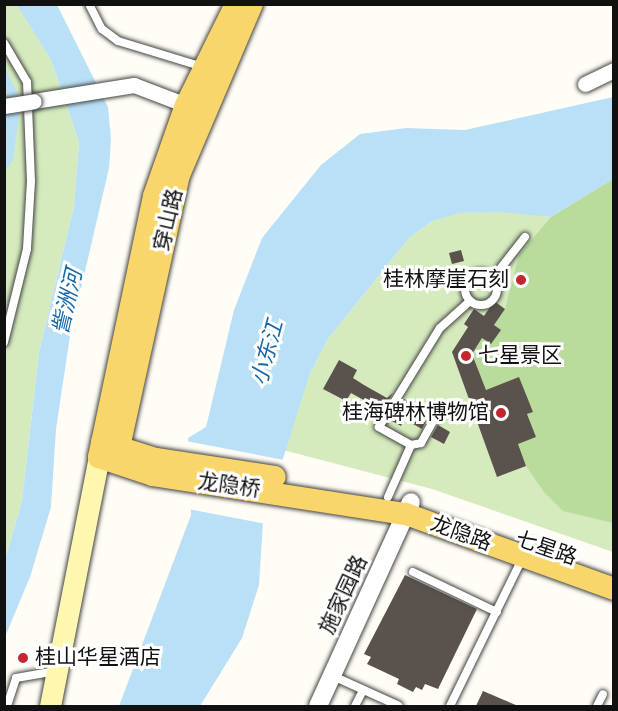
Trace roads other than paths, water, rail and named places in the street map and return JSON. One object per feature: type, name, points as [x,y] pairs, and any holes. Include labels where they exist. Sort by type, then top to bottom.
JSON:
[{"type":"main road","name":"穿山路","points":[[109,452],[154,196],[186,105],[236,4]]},
{"type":"main road","name":"穿山路","points":[[50,706],[109,452],[179,175],[252,4]]},
{"type":"main road","name":"龙隐桥","points":[[109,452],[154,467],[306,490]]},
{"type":"main road","name":"龙隐路","points":[[306,490],[388,497],[408,508],[527,550],[614,589]]},
{"type":"main road","name":"龙隐路","points":[[306,490],[408,508]]},
{"type":"main road","name":"七星路","points":[[527,550],[614,573]]},
{"type":"street","points":[[585,84],[614,70]]},
{"type":"street","points":[[4,106],[124,85],[144,87],[186,105]]},
{"type":"street","name":"施家园路","points":[[318,706],[408,508]]},
{"type":"lane","points":[[89,4],[102,29],[118,41],[205,67]]},
{"type":"lane","points":[[4,43],[27,82],[31,181],[27,249],[4,342]]},
{"type":"lane","points":[[493,278],[525,237]]},
{"type":"lane","points":[[478,273],[493,278],[497,287],[491,301],[481,305],[470,301],[465,288],[468,278],[478,273]]},
{"type":"lane","points":[[437,414],[421,443],[411,446],[379,427],[440,327],[470,301]]},
{"type":"lane","points":[[388,497],[411,446]]},
{"type":"lane","points":[[450,706],[527,550]]},
{"type":"lane","points":[[413,572],[497,612]]},
{"type":"lane","points":[[7,706],[16,678],[57,670]]},
{"type":"lane","points":[[332,676],[399,706]]},
{"type":"lane","points":[[355,706],[363,690]]},
{"type":"lane","points":[[597,706],[603,694]]},
{"type":"water","name":"訾洲河","points":[[17,5],[57,5],[108,107],[111,140],[109,168],[70,336],[56,429],[51,507],[30,577],[5,637],[5,560],[22,501],[39,352],[74,206],[79,142],[51,60]]},
{"type":"water","points":[[4,66],[21,100],[13,160],[5,171]]},
{"type":"water","name":"小东江","points":[[613,97],[613,179],[551,217],[500,212],[460,213],[432,221],[409,238],[328,339],[310,373],[263,522],[259,585],[242,638],[200,706],[119,706],[191,515],[188,438],[206,427],[234,310],[262,238],[321,165],[360,134],[406,128],[465,130]]},
{"type":"place","name":"桂林摩崖石刻","points":[[521,280]]},
{"type":"place","name":"七星景区","points":[[466,356]]},
{"type":"place","name":"桂海碑林博物馆","points":[[501,413]]},
{"type":"place","name":"桂山华星酒店","points":[[23,658]]}]
